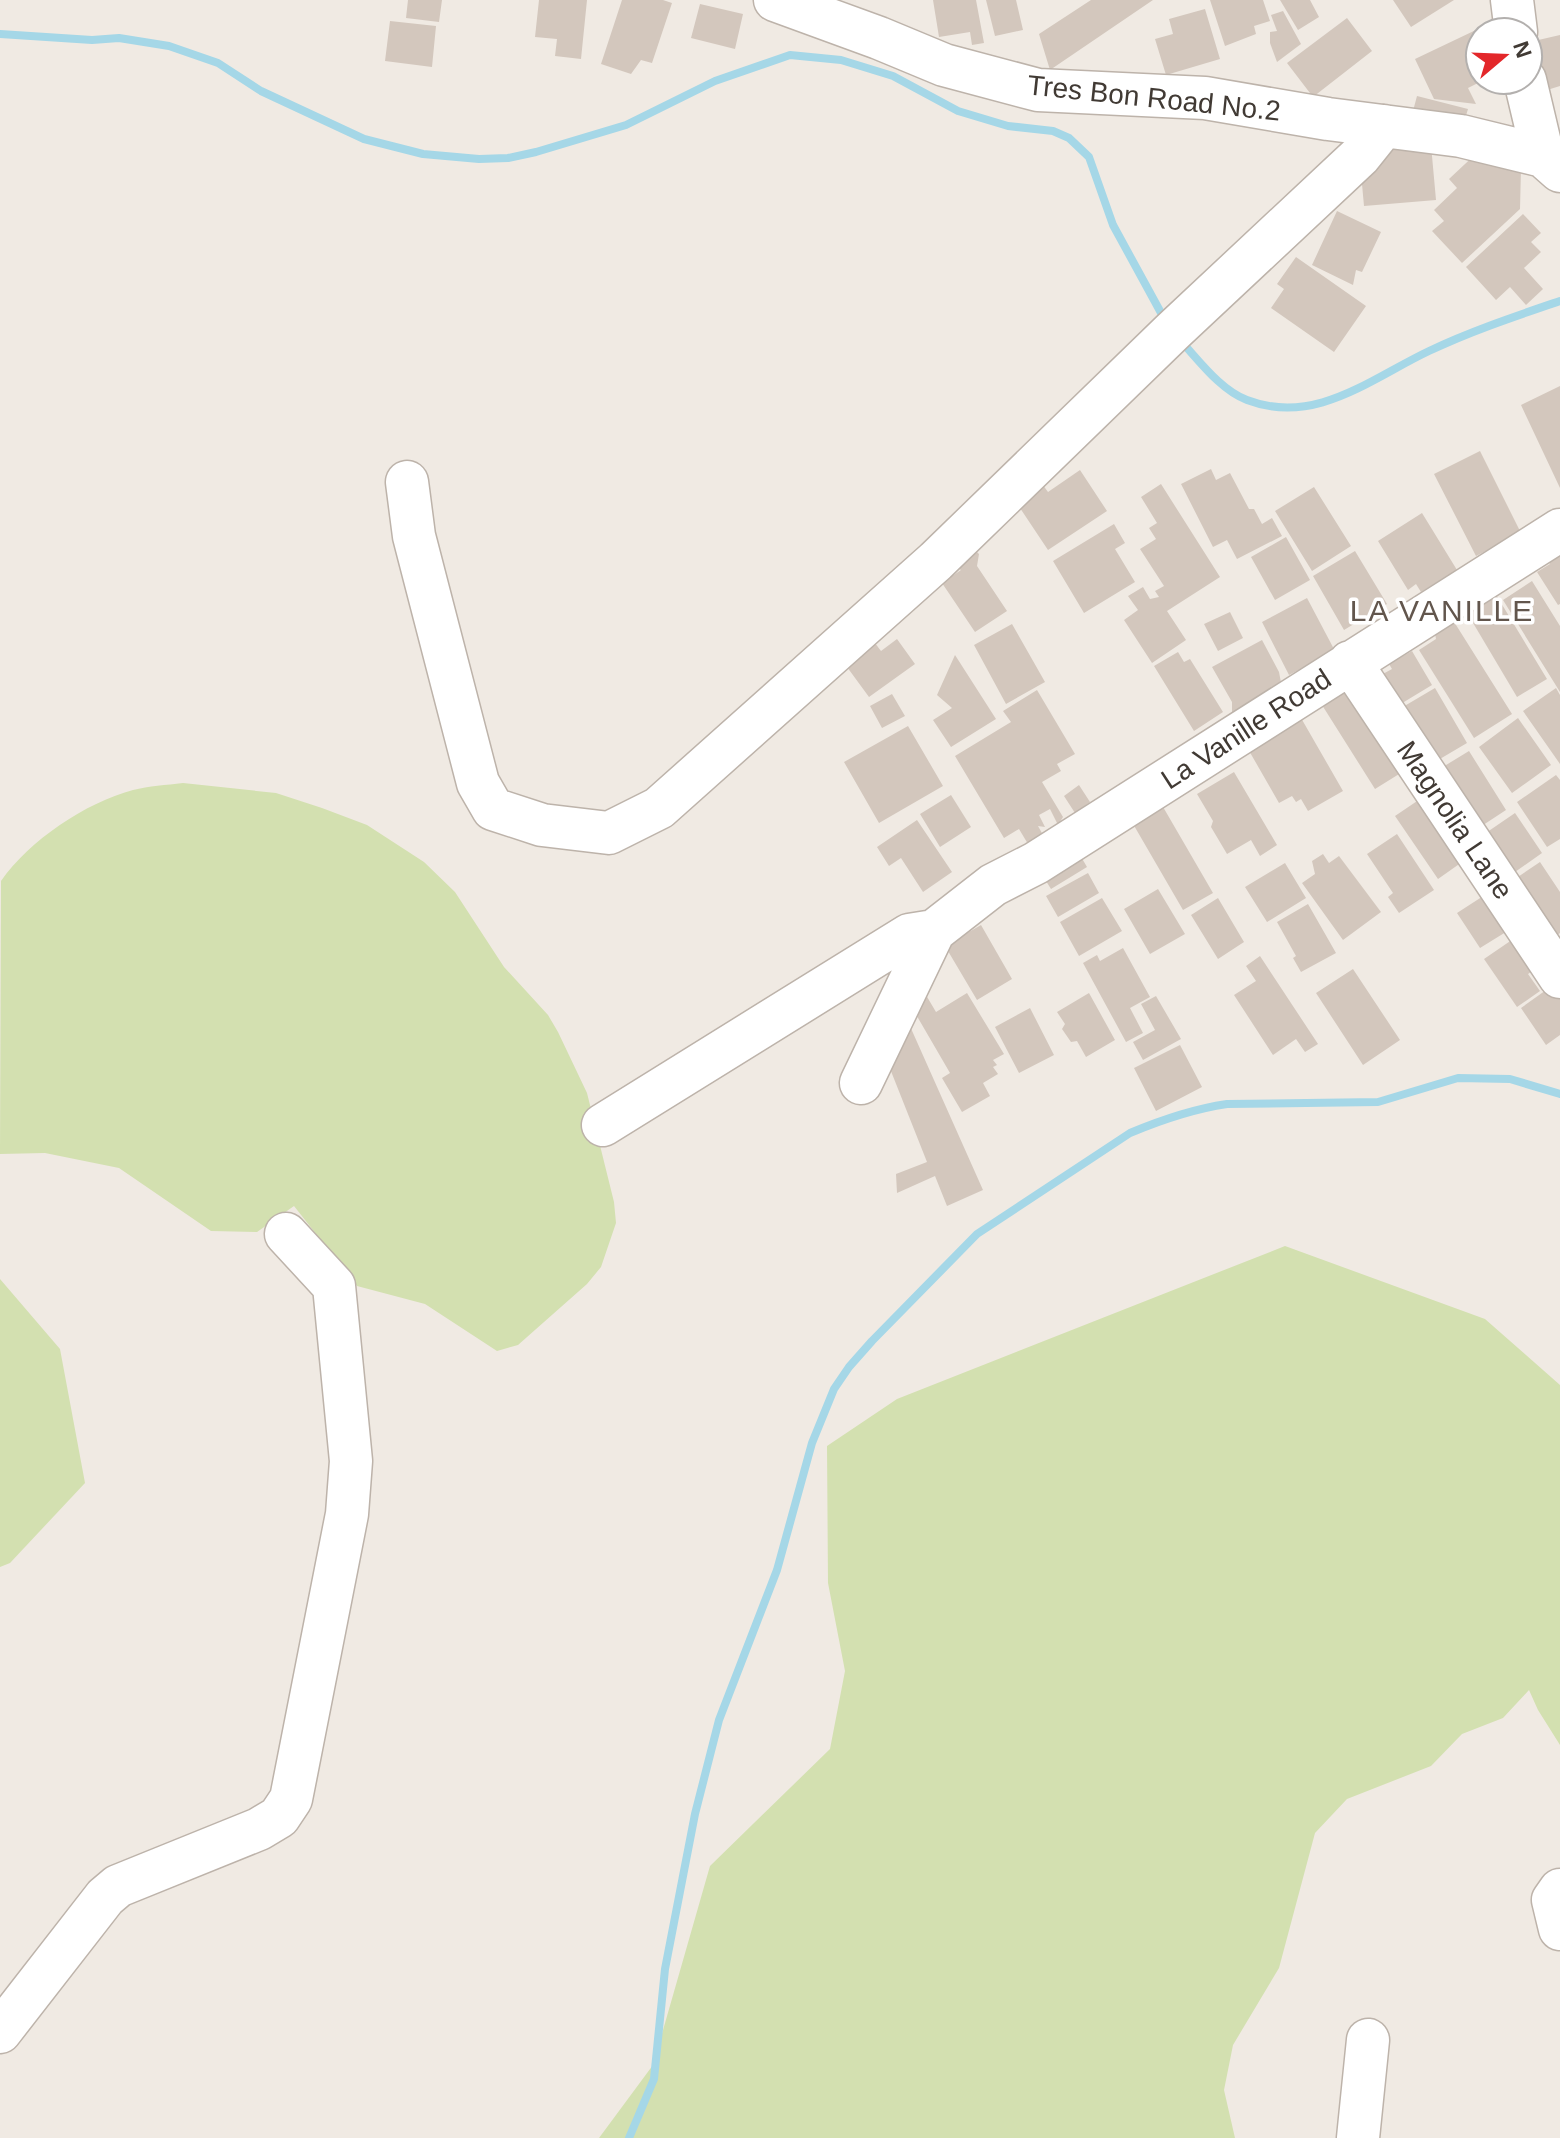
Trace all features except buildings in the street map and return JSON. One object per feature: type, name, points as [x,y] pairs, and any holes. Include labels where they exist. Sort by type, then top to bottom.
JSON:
[{"type":"street","name":"Tres Bon Road No.2","points":[[775,0],[944,65],[1038,90],[1205,98],[1461,136],[1552,164]]},
{"type":"street","points":[[1530,96],[1552,164]]},
{"type":"street","points":[[407,482],[414,536],[478,783],[493,809],[542,825],[609,833],[659,808],[936,561],[1173,331],[1360,156],[1384,126]]},
{"type":"street","name":"La Vanille Road","points":[[861,1083],[934,931],[993,885],[1036,863],[1560,530]]},
{"type":"street","name":"Magnolia Lane","points":[[1350,662],[1560,977]]},
{"type":"street","name":"La Vanille Road","points":[[603,1125],[909,935],[934,931]]},
{"type":"street","points":[[0,2032],[105,1897],[118,1886],[259,1829],[279,1817],[291,1799],[347,1514],[351,1461],[334,1286],[286,1234]]},
{"type":"street","points":[[1560,1890],[1553,1900],[1560,1929]]},
{"type":"street","points":[[1358,2138],[1368,2040]]},
{"type":"green space","points":[[183,783],[276,793],[367,825],[424,862],[455,892],[504,967],[548,1015],[587,1093],[614,1202],[616,1223],[601,1267],[587,1284],[518,1345],[497,1351],[425,1304],[357,1286],[294,1206],[257,1232],[211,1231],[119,1168],[45,1153],[0,1154],[1,881],[43,838],[96,804],[133,790]]},
{"type":"green space","points":[[1285,1246],[1485,1319],[1560,1385],[1560,1745],[1529,1690],[1503,1718],[1462,1734],[1431,1766],[1347,1799],[1315,1833],[1279,1968],[1233,2045],[1224,2090],[1235,2138],[599,2138],[653,2065],[710,1866],[830,1749],[845,1671],[828,1583],[827,1446],[897,1399]]},
{"type":"green space","points":[[0,1279],[60,1349],[85,1483],[10,1563],[0,1567]]},
{"type":"waterway","points":[[0,34],[92,40],[119,38],[169,46],[218,63],[261,91],[364,139],[423,154],[479,159],[508,158],[536,152],[626,125],[715,81],[790,55],[841,60],[893,76],[958,111],[1008,126],[1053,131],[1069,138],[1089,157],[1113,225],[1166,322]]},
{"type":"waterway","points":[[1179,339],[1210,373],[1237,395],[1272,407],[1296,407],[1341,396],[1445,344],[1560,301]]},
{"type":"waterway","points":[[629,2138],[654,2079],[665,1969],[695,1814],[719,1720],[777,1570],[812,1443],[834,1389],[872,1341],[977,1234],[1130,1133],[1153,1124],[1227,1104],[1378,1102],[1458,1078],[1510,1079],[1560,1094]]},
{"type":"district","name":"LA VANILLE","points":[[1442,610]]}]
